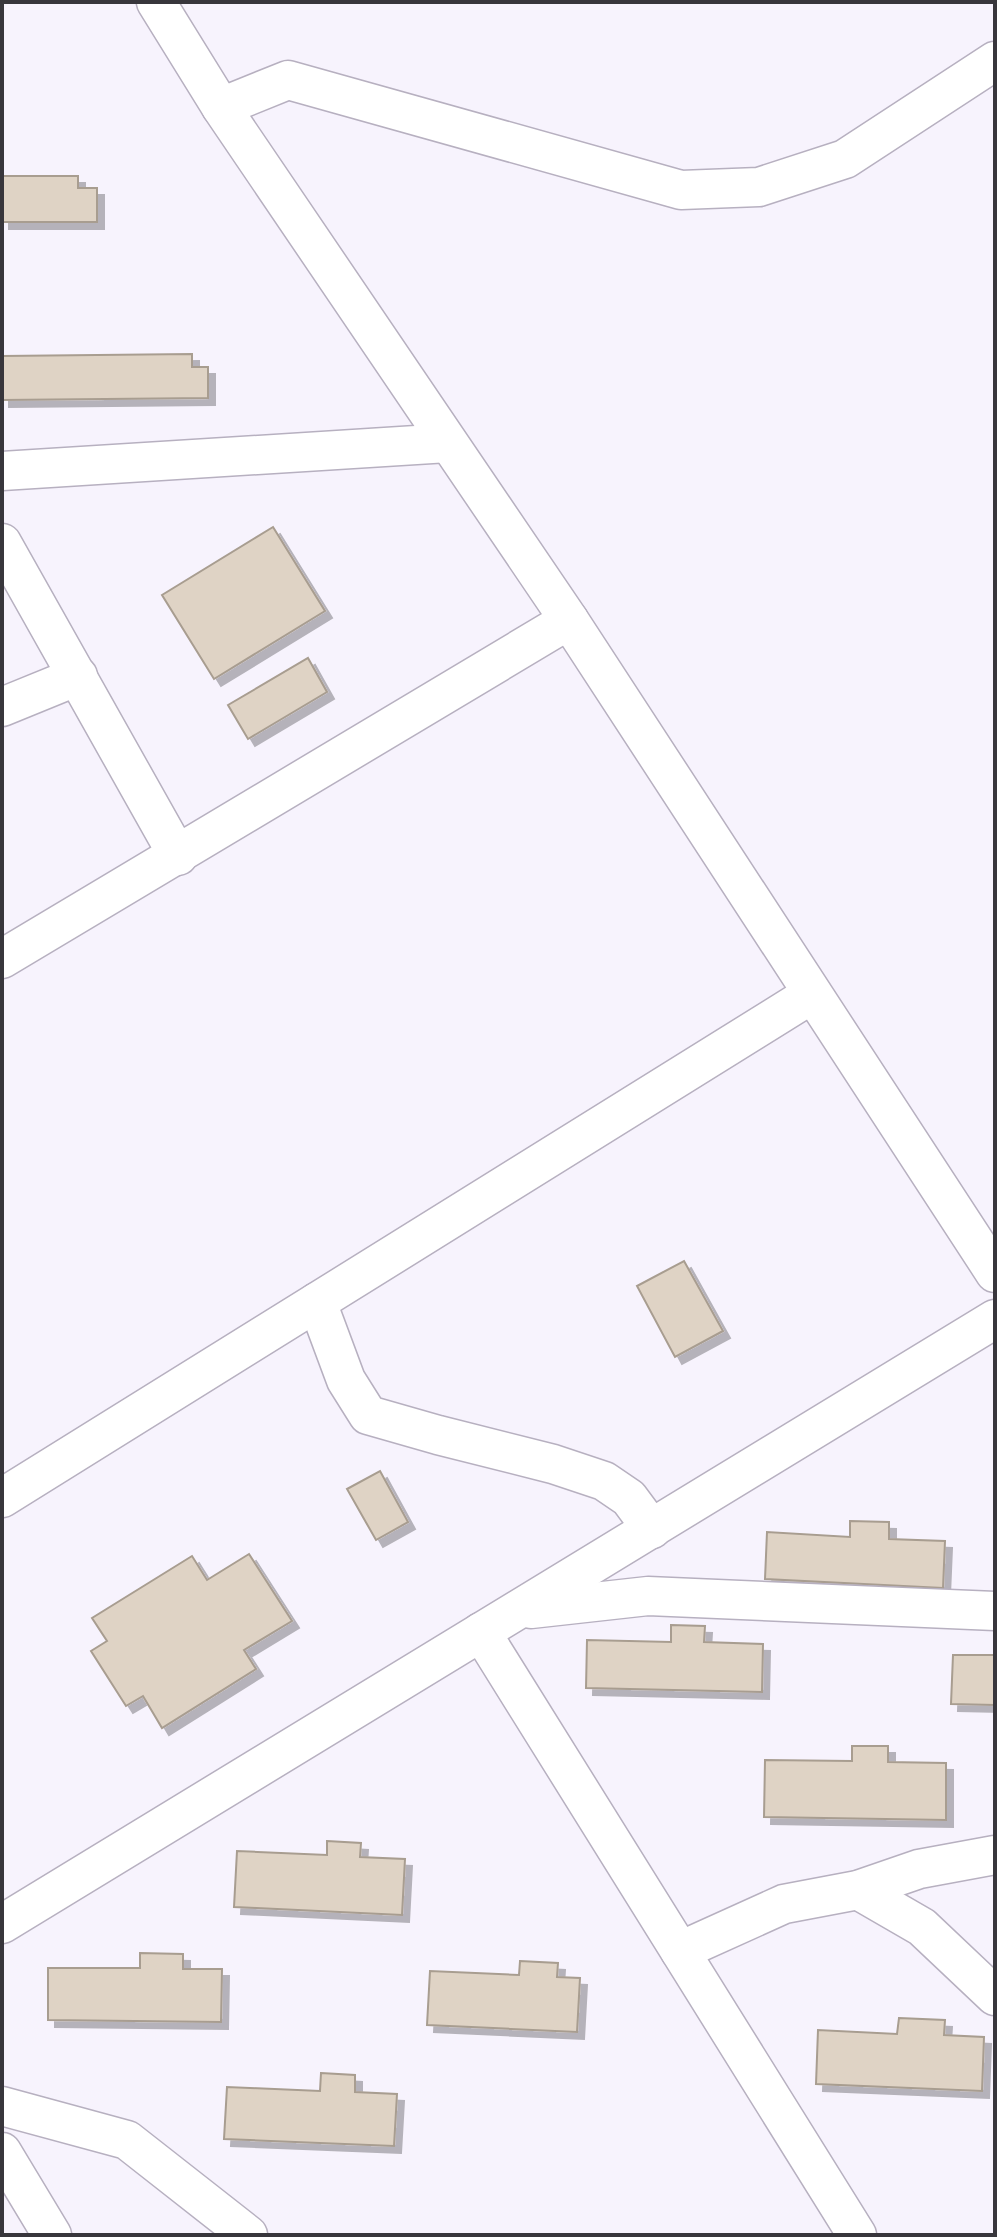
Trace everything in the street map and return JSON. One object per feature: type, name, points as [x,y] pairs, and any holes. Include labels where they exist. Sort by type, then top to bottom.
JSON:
[{"type":"street","points":[[156,2],[221,107],[569,620],[995,1273]]},
{"type":"street","points":[[221,107],[288,80],[681,190],[759,187],[845,159],[995,61]]},
{"type":"street","points":[[2,471],[448,443]]},
{"type":"street","points":[[2,543],[178,856]]},
{"type":"street","points":[[2,959],[569,620]]},
{"type":"street","points":[[2,707],[78,676]]},
{"type":"street","points":[[2,1498],[812,994]]},
{"type":"street","points":[[317,1302],[346,1380],[368,1415],[553,1464],[604,1481],[629,1498],[652,1529]]},
{"type":"street","points":[[2,1924],[995,1319]]},
{"type":"street","points":[[516,1611],[648,1596],[995,1611]]},
{"type":"street","points":[[481,1632],[857,2235]]},
{"type":"street","points":[[680,1951],[784,1904],[858,1890],[919,1869],[995,1855]]},
{"type":"street","points":[[858,1890],[922,1927],[995,1996]]},
{"type":"street","points":[[2,2106],[127,2140],[248,2235]]},
{"type":"street","points":[[2,2152],[52,2235]]},
{"type":"building","points":[[2,176],[78,176],[78,188],[97,188],[97,222],[2,222]]},
{"type":"building","points":[[192,354],[192,367],[208,367],[208,398],[2,400],[2,356]]},
{"type":"building","points":[[273,527],[325,611],[214,679],[162,595]]},
{"type":"building","points":[[308,658],[327,692],[248,739],[228,705]]},
{"type":"building","points":[[684,1261],[723,1331],[675,1357],[637,1286]]},
{"type":"building","points":[[380,1471],[408,1522],[376,1540],[347,1489]]},
{"type":"building","points":[[850,1521],[889,1522],[889,1539],[945,1541],[943,1588],[765,1579],[767,1532],[850,1537]]},
{"type":"building","points":[[249,1554],[292,1621],[244,1650],[256,1669],[162,1728],[143,1696],[126,1706],[91,1651],[107,1641],[92,1618],[192,1556],[207,1580]]},
{"type":"building","points":[[671,1625],[705,1626],[704,1642],[763,1644],[762,1692],[586,1688],[587,1640],[671,1642]]},
{"type":"building","points":[[953,1655],[995,1655],[995,1705],[951,1704]]},
{"type":"building","points":[[852,1746],[888,1746],[888,1762],[946,1763],[946,1820],[764,1817],[765,1760],[852,1761]]},
{"type":"building","points":[[327,1841],[361,1843],[360,1857],[405,1859],[402,1915],[234,1907],[237,1851],[327,1855]]},
{"type":"building","points":[[140,1953],[183,1954],[183,1969],[222,1969],[221,2022],[48,2020],[48,1968],[140,1968]]},
{"type":"building","points":[[520,1961],[558,1963],[557,1977],[580,1978],[577,2032],[427,2025],[430,1971],[519,1975]]},
{"type":"building","points":[[899,2018],[945,2020],[944,2035],[984,2037],[982,2091],[816,2084],[818,2030],[897,2034]]},
{"type":"building","points":[[321,2073],[355,2075],[355,2092],[397,2094],[394,2146],[224,2139],[227,2087],[320,2091]]}]
